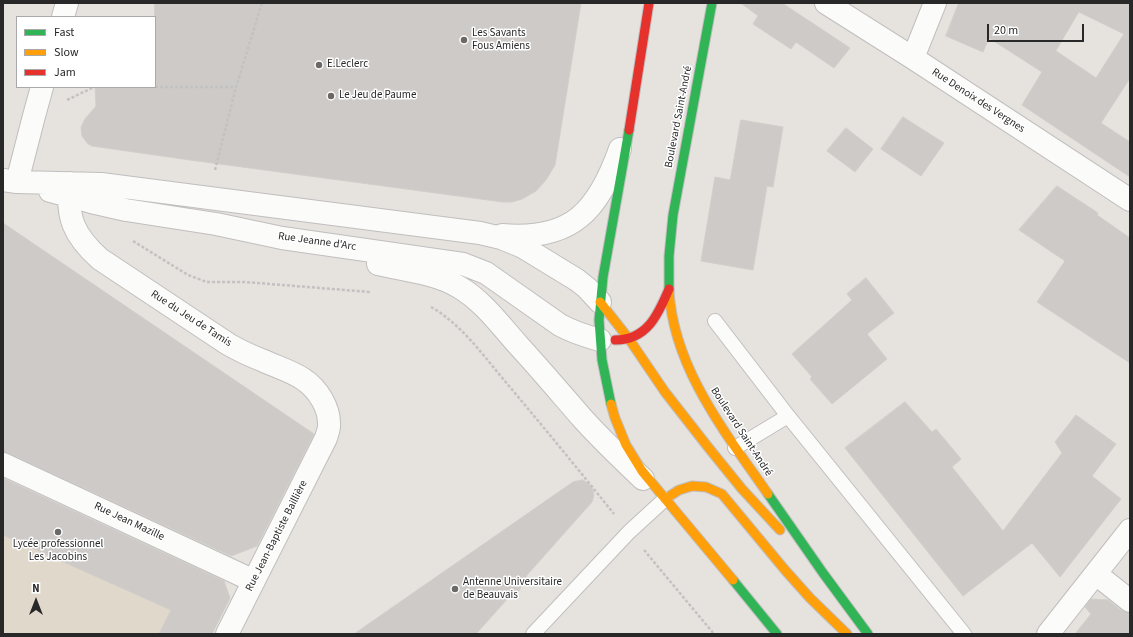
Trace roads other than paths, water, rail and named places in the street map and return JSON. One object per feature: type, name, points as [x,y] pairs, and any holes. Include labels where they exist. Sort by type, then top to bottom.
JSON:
[{"type":"main road","points":[[649,3],[632,116],[603,277],[600,302],[600,340],[608,395],[615,420],[623,438],[642,471],[777,634]]},
{"type":"main road","name":"Boulevard Saint-André","points":[[712,3],[669,240],[669,288],[674,326],[687,364],[715,418],[823,573],[868,634]]},
{"type":"main road","points":[[600,340],[629,339],[646,329],[662,306],[669,288]]},
{"type":"main road","points":[[600,302],[629,339],[665,392],[742,489],[768,518],[823,573]]},
{"type":"main road","points":[[665,499],[677,490],[689,486],[700,485],[713,489],[722,494],[785,570],[810,598],[847,634]]},
{"type":"street","points":[[63,16],[67,3]]},
{"type":"street","name":"Rue Denoix des Vergnes","points":[[826,3],[1130,200]]},
{"type":"street","points":[[913,58],[935,3]]},
{"type":"street","points":[[10,181],[32,123],[42,88]]},
{"type":"street","points":[[480,233],[511,235],[541,234],[561,228],[582,216],[596,201],[607,182],[632,116]]},
{"type":"street","name":"Rue Jeanne d'Arc","points":[[10,181],[70,189],[126,210],[216,224],[302,241],[450,261],[486,273],[572,332],[600,340]]},
{"type":"street","name":"Rue Jeanne d'Arc","points":[[70,189],[101,184],[122,186],[480,233],[501,238],[523,247],[577,280],[600,302]]},
{"type":"street","name":"Rue du Jeu de Tamis","points":[[70,189],[70,214],[73,224],[80,238],[88,248],[100,259],[228,344],[240,351],[287,371],[303,379],[312,386],[319,395],[328,415],[329,427],[326,438]]},
{"type":"street","points":[[302,241],[371,262],[444,280],[460,287],[490,314],[551,381],[583,420],[665,499]]},
{"type":"street","name":"Rue Jean-Baptiste Baillière","points":[[227,634],[326,438]]},
{"type":"street","name":"Rue Jean Mazille","points":[[3,464],[254,581]]},
{"type":"street","points":[[1048,634],[1130,530]]},
{"type":"street","points":[[1096,574],[1130,601]]},
{"type":"lane","points":[[715,320],[788,416],[964,634]]},
{"type":"lane","points":[[735,448],[788,416]]},
{"type":"lane","points":[[533,634],[624,538],[665,499]]},
{"type":"place","name":"Les Savants Fous Amiens","points":[[464,40]]},
{"type":"place","name":"E.Leclerc","points":[[319,65]]},
{"type":"place","name":"Le Jeu de Paume","points":[[331,96]]},
{"type":"place","name":"Lycée professionnel Les Jacobins","points":[[58,532]]},
{"type":"place","name":"Antenne Universitaire de Beauvais","points":[[455,589]]}]
